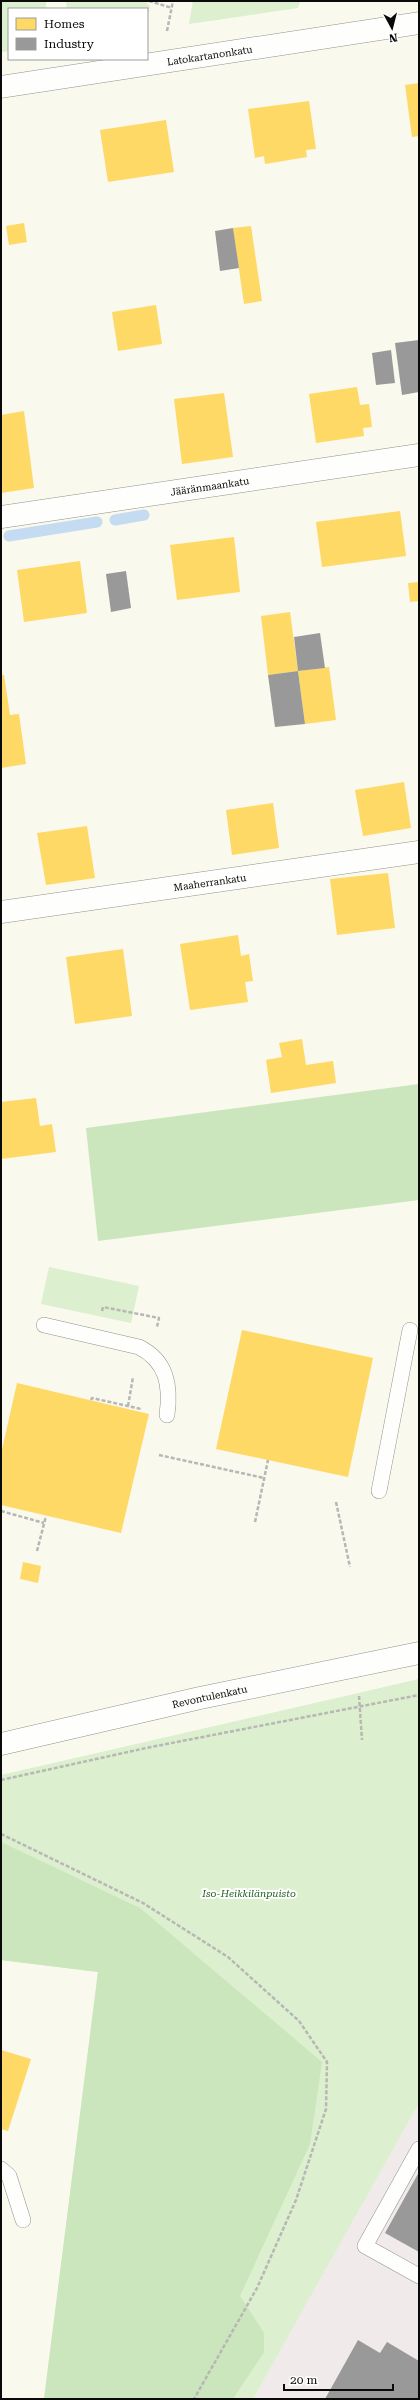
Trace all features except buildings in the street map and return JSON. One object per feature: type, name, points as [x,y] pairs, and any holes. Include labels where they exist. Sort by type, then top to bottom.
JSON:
[{"type":"street","name":"Latokartanonkatu","points":[[1,87],[419,23]]},
{"type":"street","name":"Jääränmaankatu","points":[[1,517],[419,455]]},
{"type":"street","name":"Maaherrankatu","points":[[1,912],[419,852]]},
{"type":"street","name":"Revontulenkatu","points":[[1,1744],[200,1698],[419,1653]]},
{"type":"lane","points":[[44,1326],[139,1347],[152,1354],[166,1375],[169,1400],[167,1415]]},
{"type":"lane","points":[[379,1491],[410,1330]]},
{"type":"lane","points":[[419,2149],[365,2246],[419,2276]]},
{"type":"lane","points":[[1,2169],[8,2176],[23,2220]]},
{"type":"path","points":[[149,1],[172,8]]},
{"type":"path","points":[[167,34],[173,1]]},
{"type":"path","points":[[91,1400],[92,1398],[167,1415]]},
{"type":"path","points":[[159,1455],[264,1478]]},
{"type":"path","points":[[255,1522],[268,1460]]},
{"type":"path","points":[[336,1502],[350,1567]]},
{"type":"path","points":[[1,1511],[44,1523]]},
{"type":"path","points":[[37,1551],[46,1516]]},
{"type":"path","points":[[353,1666],[360,1706],[362,1740]]},
{"type":"path","points":[[1,1780],[146,1748],[419,1695]]},
{"type":"path","points":[[1,1834],[143,1903],[228,1957],[299,2021],[327,2062],[326,2109],[296,2200],[257,2288],[194,2399]]},
{"type":"shaded area","points":[[419,2103],[419,2399],[253,2399],[325,2270]]},
{"type":"green space","points":[[1,1],[46,1],[46,8],[8,8],[8,51],[1,52]]},
{"type":"green space","points":[[66,1],[145,1],[150,6],[148,15],[148,8],[67,8]]},
{"type":"green space","points":[[193,1],[300,1],[298,8],[189,24]]},
{"type":"green space","points":[[419,1084],[419,1200],[98,1241],[86,1128]]},
{"type":"green space","points":[[49,1267],[139,1286],[131,1323],[41,1304]]},
{"type":"green space","name":"Iso-Heikkilänpuisto","points":[[419,1679],[419,2103],[253,2399],[44,2399],[98,1972],[1,1960],[1,1775]]},
{"type":"green space","points":[[1,1842],[140,1908],[322,2062],[310,2144],[240,2296],[264,2333],[264,2352],[233,2399],[44,2399],[98,1972],[1,1960]]},
{"type":"waterway","points":[[115,520],[144,515]]},
{"type":"waterway","points":[[9,536],[97,522]]}]
